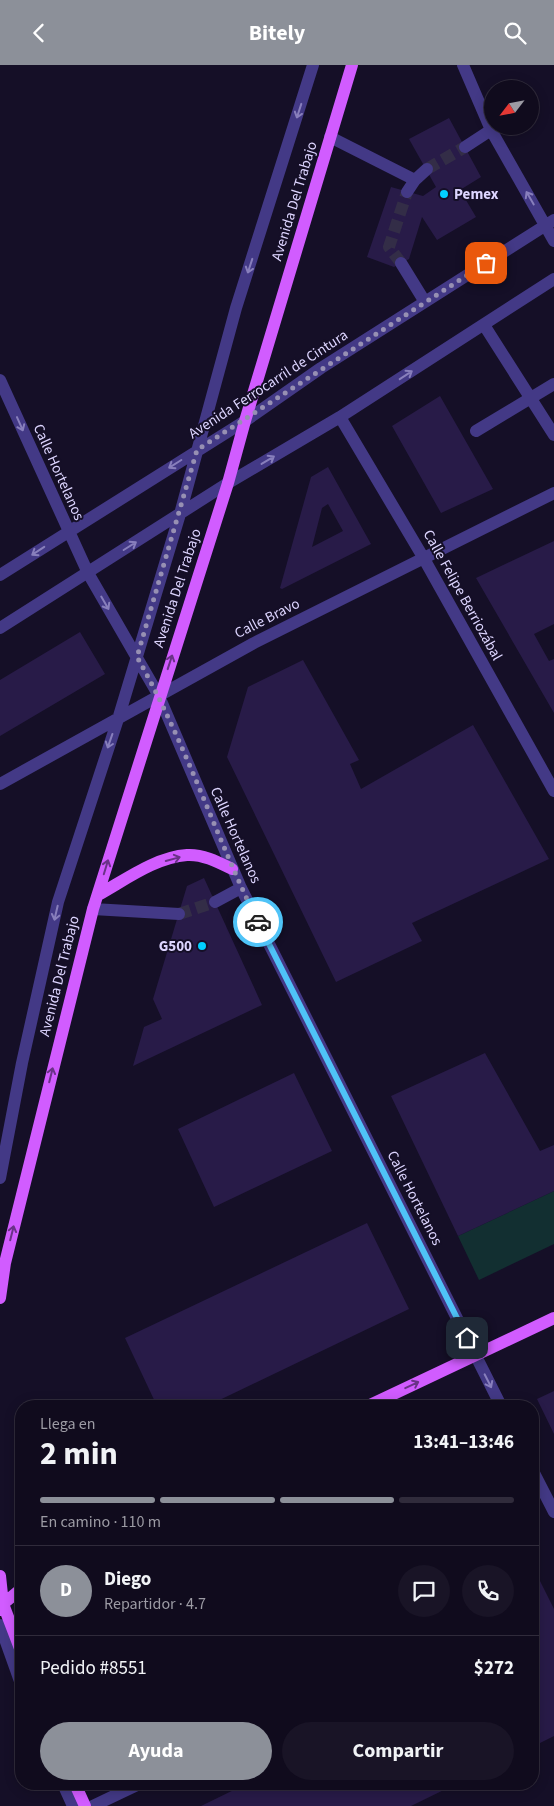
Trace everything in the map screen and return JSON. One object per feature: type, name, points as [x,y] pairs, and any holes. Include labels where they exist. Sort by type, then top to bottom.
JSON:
[{"type":"main road","name":"Avenida Del Trabajo","points":[[0,1298],[7,1253],[93,909],[228,483],[352,65]]},
{"type":"main road","points":[[98,895],[156,863],[187,855],[207,858],[232,869]]},
{"type":"main road","points":[[381,1400],[554,1318]]},
{"type":"main road","points":[[0,1576],[2,1607],[15,1637]]},
{"type":"main road","points":[[2,1607],[15,1595]]},
{"type":"main road","points":[[78,1790],[85,1806]]},
{"type":"street","points":[[0,1178],[22,1063],[58,902],[119,717],[180,514],[236,308],[313,65]]},
{"type":"street","points":[[463,65],[484,114]]},
{"type":"street","points":[[465,147],[484,135]]},
{"type":"street","points":[[494,135],[550,222],[554,241]]},
{"type":"street","points":[[330,137],[415,180]]},
{"type":"street","points":[[407,192],[415,180],[427,169]]},
{"type":"street","name":"Avenida Ferrocarril de Cintura","points":[[0,575],[245,421],[321,368],[550,222]]},
{"type":"street","points":[[401,263],[426,302]]},
{"type":"street","points":[[0,628],[228,483],[340,417],[554,279]]},
{"type":"street","points":[[484,325],[554,435]]},
{"type":"street","name":"Calle Hortelanos","points":[[0,380],[88,573],[159,696],[241,888],[498,1400]]},
{"type":"street","points":[[476,431],[554,384]]},
{"type":"street","name":"Calle Felipe Berriozábal","points":[[340,417],[423,557],[554,791]]},
{"type":"street","name":"Calle Bravo","points":[[0,784],[254,643],[554,493]]},
{"type":"street","points":[[215,902],[241,888]]},
{"type":"street","points":[[93,909],[179,914]]},
{"type":"street","points":[[539,1483],[554,1512]]},
{"type":"street","points":[[0,1625],[15,1667]]},
{"type":"street","points":[[66,1790],[73,1806]]},
{"type":"street","points":[[93,1806],[127,1790]]},
{"type":"green space","points":[[554,1191],[554,1244],[479,1280],[458,1236]]},
{"type":"building","name":"Pemex","points":[[449,118],[481,177],[460,190],[476,217],[437,240],[422,217],[409,259],[394,267],[367,257],[391,187],[423,196],[436,187],[409,139]]},
{"type":"building","points":[[440,396],[493,489],[441,513],[392,426]]},
{"type":"building","points":[[328,467],[371,544],[282,589],[280,588],[311,477]],"holes":[[[328,504],[343,531],[312,547],[322,508]]]},
{"type":"building","points":[[554,541],[554,624],[534,634],[549,661],[554,659],[554,713],[476,578]]},
{"type":"building","points":[[80,632],[105,674],[0,736],[0,680]]},
{"type":"building","points":[[303,660],[359,760],[350,764],[361,789],[473,725],[549,859],[412,923],[422,941],[336,982],[227,757],[248,687]]},
{"type":"building","name":"G500","points":[[204,878],[262,1005],[133,1066],[144,1027],[162,1019],[153,999],[187,886]]},
{"type":"building","points":[[485,1053],[540,1151],[554,1145],[554,1191],[458,1236],[391,1096]]},
{"type":"building","points":[[294,1073],[332,1151],[214,1207],[178,1129]]},
{"type":"building","points":[[367,1223],[409,1309],[219,1400],[154,1400],[125,1338]]},
{"type":"building","points":[[554,1391],[554,1434],[539,1400],[537,1399]]},
{"type":"building","points":[[539,1579],[554,1609],[554,1736],[539,1744]]},
{"type":"building","points":[[234,1790],[444,1790],[411,1806],[201,1806]]},
{"type":"tunnel","points":[[427,169],[465,147]]},
{"type":"tunnel","points":[[401,263],[389,247],[407,192]]},
{"type":"tunnel","points":[[179,914],[215,902]]},
{"type":"way so far","points":[[258,922],[232,869],[159,696],[137,657],[197,450],[245,421],[321,368],[486,263]]},
{"type":"place","name":"Pemex","points":[[444,194]]},
{"type":"place","name":"G500","points":[[202,946]]},
{"type":"route","points":[[258,922],[467,1338]]}]
